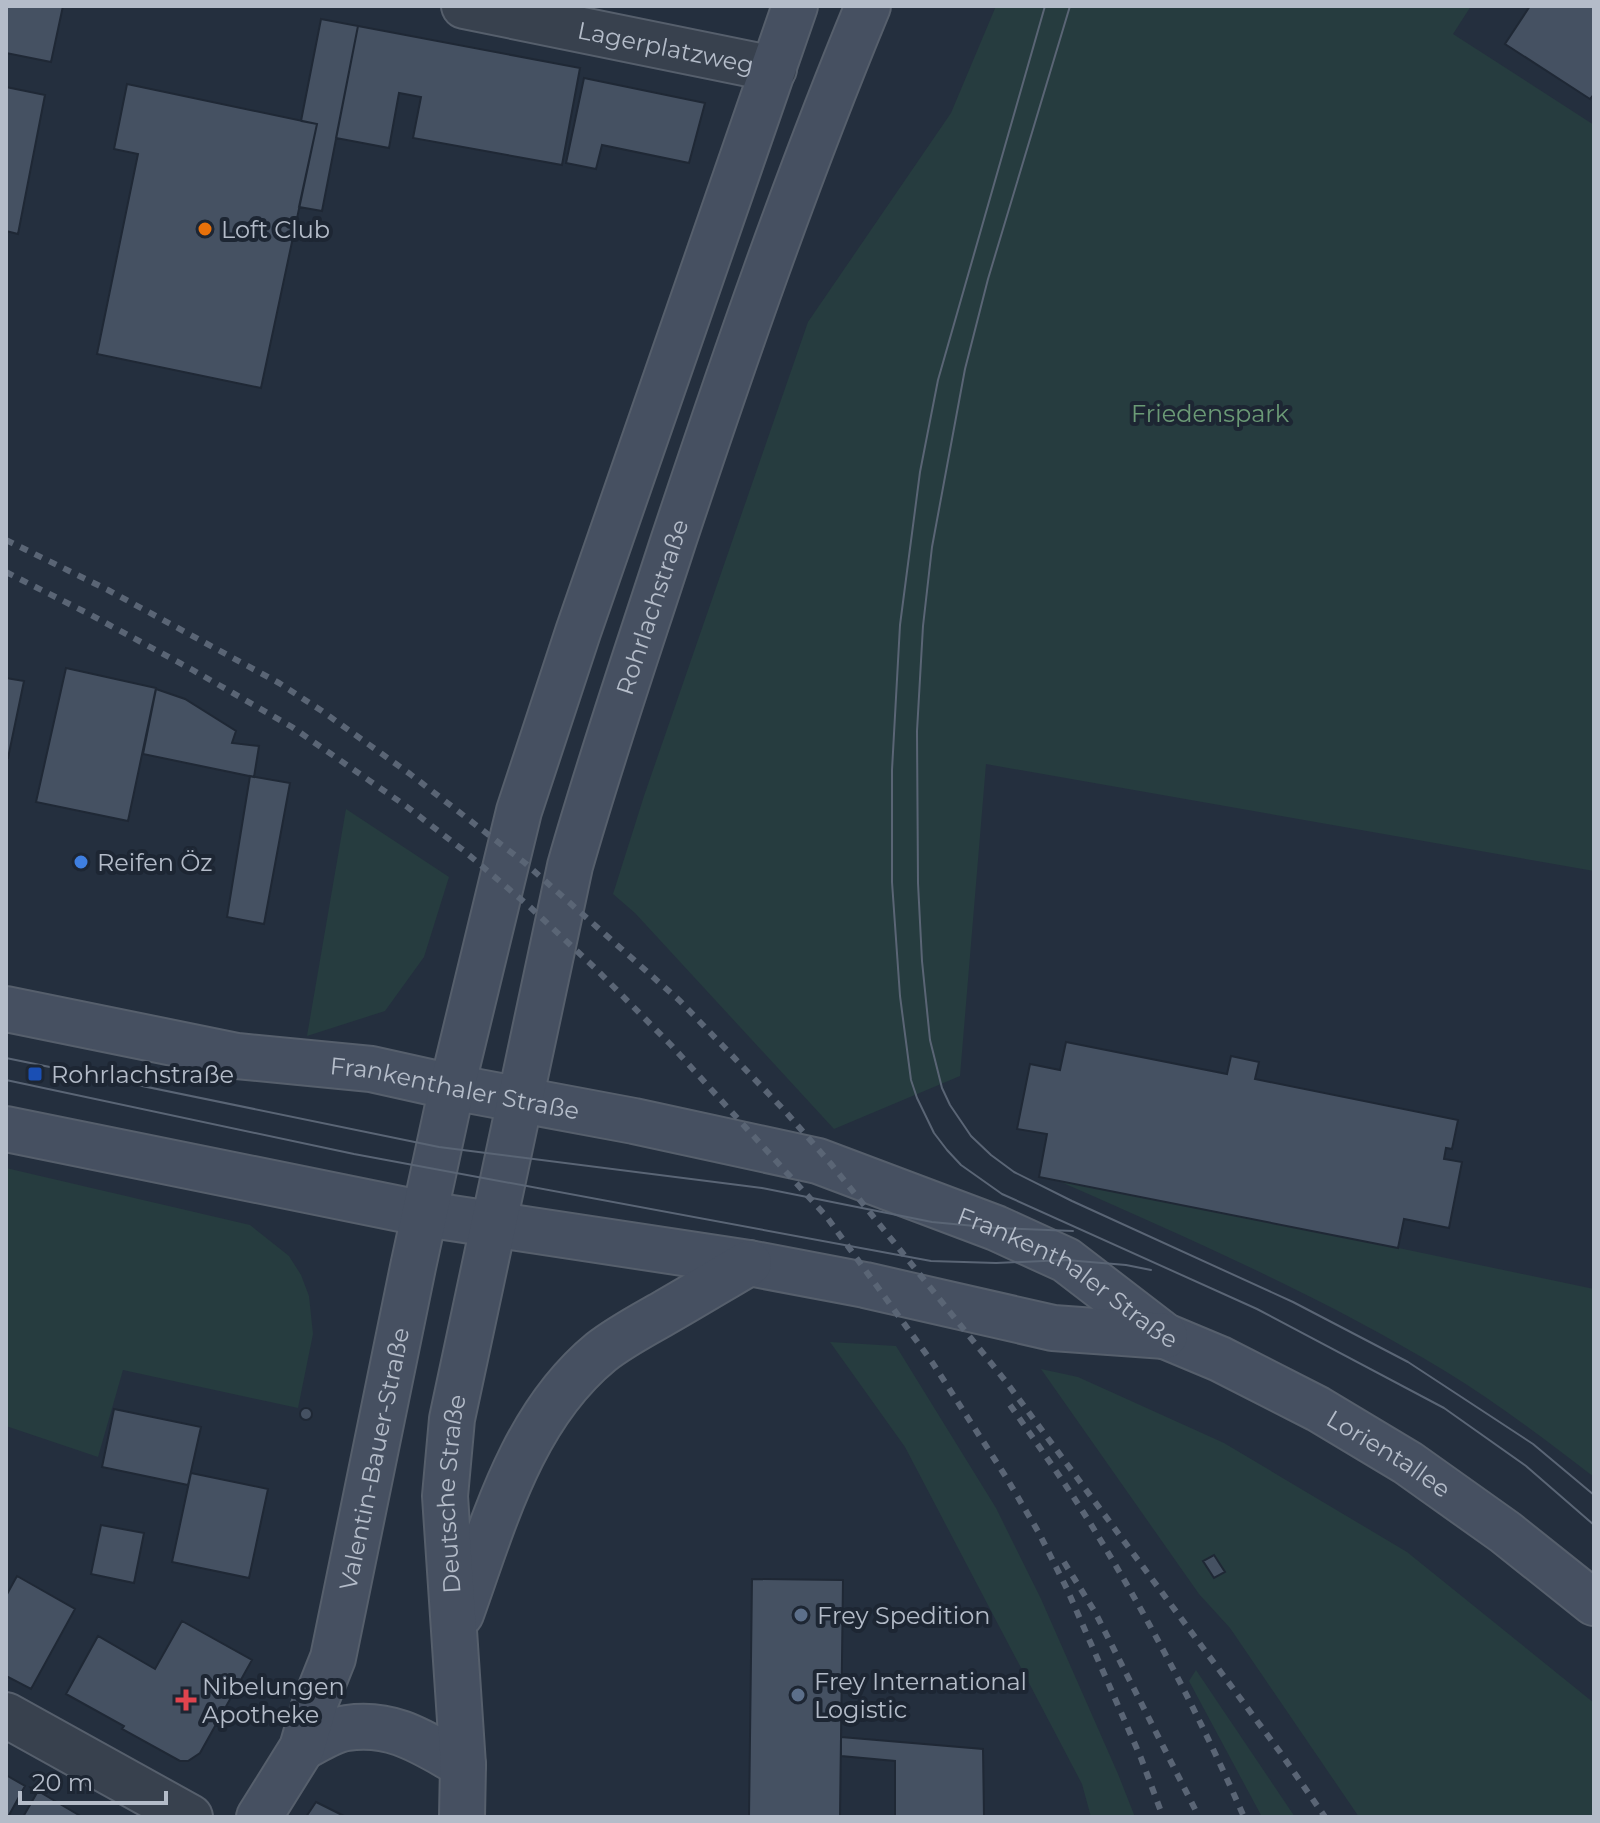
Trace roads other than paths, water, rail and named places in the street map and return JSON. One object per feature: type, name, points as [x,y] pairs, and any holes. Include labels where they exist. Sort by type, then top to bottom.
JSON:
[{"type":"main road","points":[[452,1087],[519,811],[795,6]]},
{"type":"main road","name":"Rohrlachstraße","points":[[493,1224],[570,866],[592,790],[773,251],[868,6]]},
{"type":"main road","name":"Frankenthaler Straße","points":[[6,1009],[237,1056],[371,1069],[818,1161],[996,1228],[1066,1260],[1165,1336]]},
{"type":"main road","name":"Valentin-Bauer-Straße","points":[[259,1817],[302,1748],[333,1658],[452,1087]]},
{"type":"main road","name":"Frankenthaler Straße","points":[[6,1129],[425,1214],[749,1263],[865,1285],[1053,1328],[1165,1336]]},
{"type":"main road","name":"Deutsche Straße","points":[[462,1817],[463,1765],[445,1496],[452,1419],[493,1224]]},
{"type":"main road","points":[[455,1632],[508,1484],[543,1420],[569,1382],[603,1351],[749,1263]]},
{"type":"main road","name":"Lorientallee","points":[[1165,1336],[1220,1359],[1318,1409],[1408,1463],[1505,1532],[1594,1603]]},
{"type":"main road","points":[[302,1748],[345,1728],[374,1727],[405,1733],[463,1765]]},
{"type":"street","name":"Lagerplatzweg","points":[[464,6],[774,69]]},
{"type":"street","points":[[6,1715],[190,1817]]},
{"type":"tram line","points":[[1045,6],[938,380],[920,472],[900,625],[892,770],[892,882],[900,996],[911,1080],[917,1098],[934,1133],[947,1150],[961,1165],[1002,1194],[1257,1309],[1444,1408],[1526,1466],[1594,1525]]},
{"type":"tram line","points":[[1070,6],[988,279],[965,369],[932,547],[923,626],[917,731],[918,883],[930,1040],[942,1088],[971,1136],[1014,1172],[1293,1302],[1408,1362],[1533,1444],[1594,1495]]},
{"type":"tram line","points":[[6,1058],[439,1147],[762,1188],[932,1222],[1073,1231]]},
{"type":"tram line","points":[[6,1080],[354,1154],[931,1261],[996,1263],[1066,1260],[1151,1270]]},
{"type":"railway","points":[[6,540],[108,590],[279,683],[322,711],[525,863],[680,1001],[831,1164],[1007,1383],[1325,1817]]},
{"type":"railway","points":[[6,572],[191,669],[292,727],[406,806],[530,907],[671,1045],[826,1216],[932,1362],[1006,1477],[1067,1589],[1141,1758],[1163,1817]]},
{"type":"railway","points":[[1010,1405],[1077,1503],[1138,1604],[1194,1710],[1244,1817]]},
{"type":"railway","points":[[1064,1562],[1095,1612],[1199,1817]]},
{"type":"place","name":"Loft Club","points":[[205,229]]},
{"type":"place","name":"Reifen Öz","points":[[81,862]]},
{"type":"place","name":"Rohrlachstraße","points":[[35,1074]]},
{"type":"place","name":"Frey Spedition","points":[[801,1615]]},
{"type":"place","name":"Frey International Logistic","points":[[798,1695]]},
{"type":"place","name":"Nibelungen Apotheke","points":[[186,1700]]},
{"type":"park label","name":"Friedenspark","points":[[1210,413]]}]
